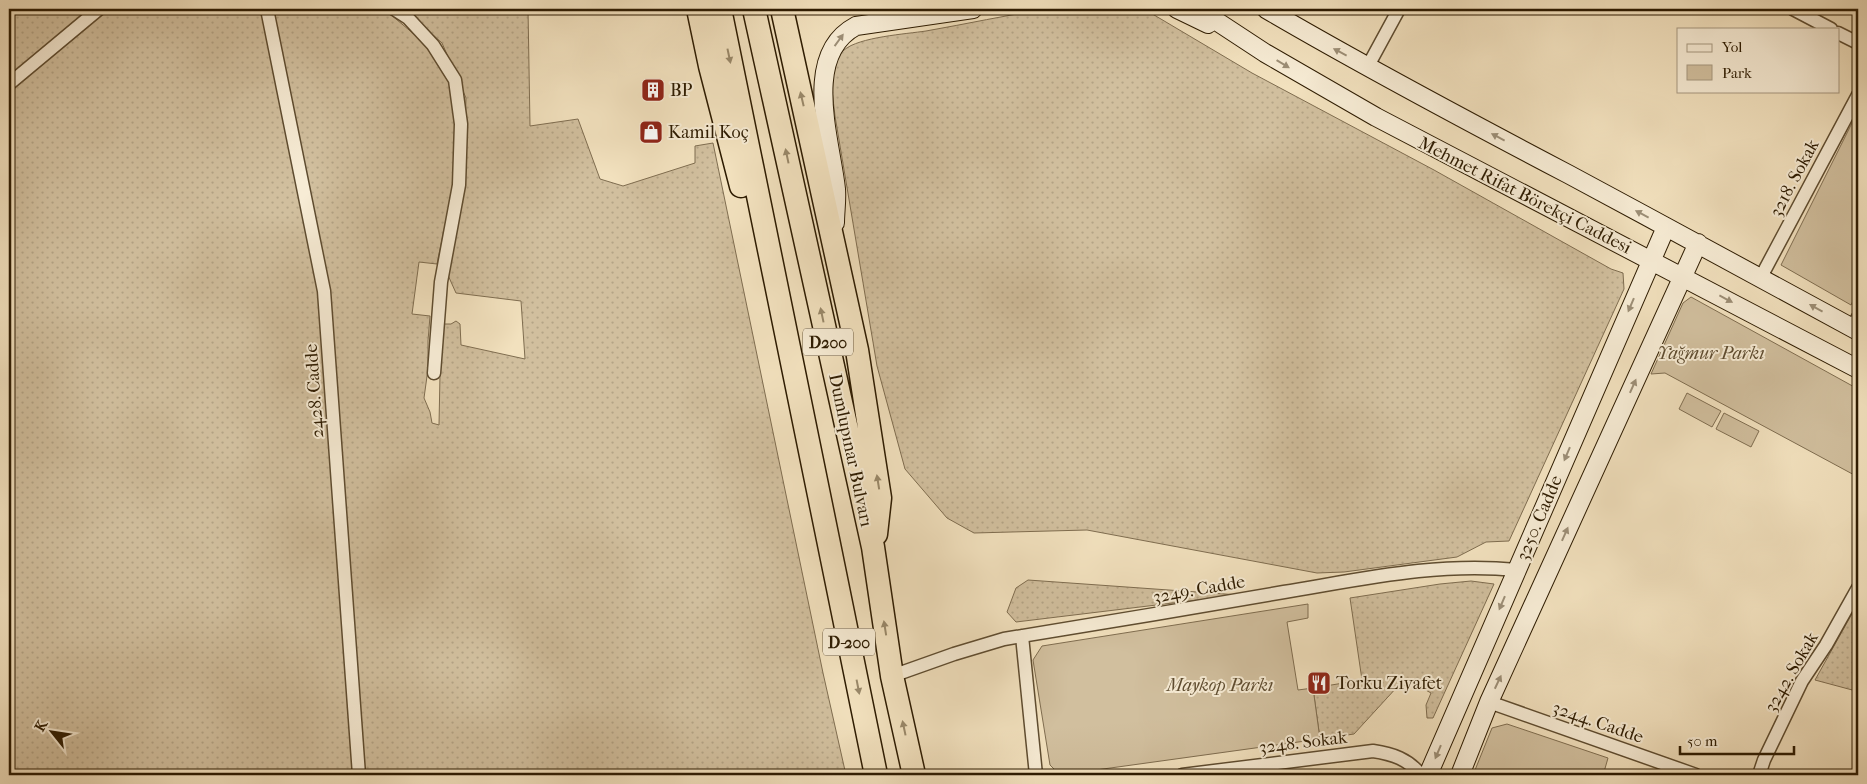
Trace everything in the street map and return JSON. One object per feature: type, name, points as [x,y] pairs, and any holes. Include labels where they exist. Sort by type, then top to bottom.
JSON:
[{"type":"highway","points":[[698,9],[710,66],[735,162],[798,444],[832,553]]},
{"type":"highway","name":"D200","points":[[720,9],[832,553]]},
{"type":"highway","name":"Dumlupınar Bulvarı","points":[[754,9],[873,547],[892,676],[914,775]]},
{"type":"highway","points":[[782,9],[857,350],[880,498],[877,530],[873,547]]},
{"type":"highway","name":"D-200","points":[[832,553],[876,775]]},
{"type":"highway","points":[[867,732],[869,775]]},
{"type":"main road","points":[[878,9],[884,12],[907,9]]},
{"type":"main road","points":[[834,241],[836,191],[822,93],[829,56],[846,31],[856,26],[973,9]]},
{"type":"main road","points":[[1177,9],[1256,47]]},
{"type":"main road","name":"Mehmet Rifat Börekçi Caddesi","points":[[1198,9],[1319,86],[1858,369]]},
{"type":"main road","name":"Mehmet Rifat Börekçi Caddesi","points":[[1266,9],[1325,44],[1666,227],[1856,325]]},
{"type":"main road","name":"3250. Cadde","points":[[1428,775],[1666,227]]},
{"type":"main road","name":"3250. Cadde","points":[[1460,775],[1488,702],[1698,243]]},
{"type":"main road","points":[[1464,692],[1488,702]]},
{"type":"street","points":[[9,84],[99,9]]},
{"type":"street","name":"2428. Cadde","points":[[267,9],[324,291],[359,775]]},
{"type":"street","points":[[394,9],[408,18],[433,45],[455,80],[461,124],[459,185],[441,282],[434,373]]},
{"type":"street","points":[[1368,66],[1399,9]]},
{"type":"street","points":[[1794,9],[1829,28]]},
{"type":"street","points":[[1840,33],[1858,43]]},
{"type":"street","name":"3218. Sokak","points":[[1762,277],[1858,95]]},
{"type":"street","name":"3249. Cadde","points":[[892,676],[978,646],[1022,636],[1393,573],[1467,567],[1517,570]]},
{"type":"street","name":"3242. Sokak","points":[[1760,775],[1764,760],[1802,681],[1826,645],[1858,588]]},
{"type":"street","points":[[1022,636],[1036,775]]},
{"type":"street","name":"3244. Cadde","points":[[1488,702],[1696,775]]},
{"type":"street","name":"3248. Sokak","points":[[1182,775],[1373,751],[1403,760],[1414,766],[1421,775]]},
{"type":"green space","points":[[9,9],[364,9],[390,14],[421,40],[451,80],[456,123],[452,191],[437,264],[419,262],[412,314],[430,316],[428,369],[424,398],[432,423],[439,425],[441,324],[451,324],[456,321],[460,324],[461,345],[525,359],[521,301],[456,293],[447,273],[453,252],[463,193],[466,98],[442,43],[404,9],[528,9],[530,126],[578,119],[600,179],[623,186],[695,163],[695,146],[713,143],[823,673],[846,775],[9,775]]},
{"type":"green space","points":[[1047,9],[1144,9],[1252,73],[1434,170],[1611,269],[1623,273],[1624,289],[1509,541],[1486,542],[1457,557],[1344,572],[1317,573],[1087,530],[974,533],[947,518],[905,469],[877,366],[835,116],[832,90],[833,73],[838,57],[844,50],[860,42]]},
{"type":"green space","points":[[1858,111],[1858,291],[1851,305],[1781,265]]},
{"type":"green space","name":"Yağmur Parkı","points":[[1691,297],[1858,389],[1858,477],[1665,373],[1651,374],[1683,303]]},
{"type":"green space","points":[[1687,393],[1721,411],[1712,427],[1679,409]]},
{"type":"green space","points":[[1724,413],[1759,431],[1751,447],[1716,429]]},
{"type":"green space","points":[[1028,580],[1239,595],[1016,622],[1007,612],[1016,588]]},
{"type":"green space","points":[[1471,581],[1494,584],[1433,718],[1427,718],[1426,705],[1431,693],[1415,684],[1398,686],[1354,734],[1320,739],[1313,688],[1362,680],[1350,598]]},
{"type":"green space","points":[[1858,603],[1858,688],[1856,691],[1815,680]]},
{"type":"green space","name":"Maykop Parkı","points":[[1308,604],[1308,618],[1287,622],[1298,690],[1313,688],[1320,739],[1067,774],[1057,772],[1050,765],[1033,660],[1042,646]]},
{"type":"green space","points":[[1507,724],[1608,758],[1604,772],[1599,771],[1598,775],[1473,775],[1492,728]]},
{"type":"place","name":"BP","points":[[653,90]]},
{"type":"place","name":"Kamil Koç","points":[[651,132]]},
{"type":"place","name":"Torku Ziyafet","points":[[1319,683]]}]
